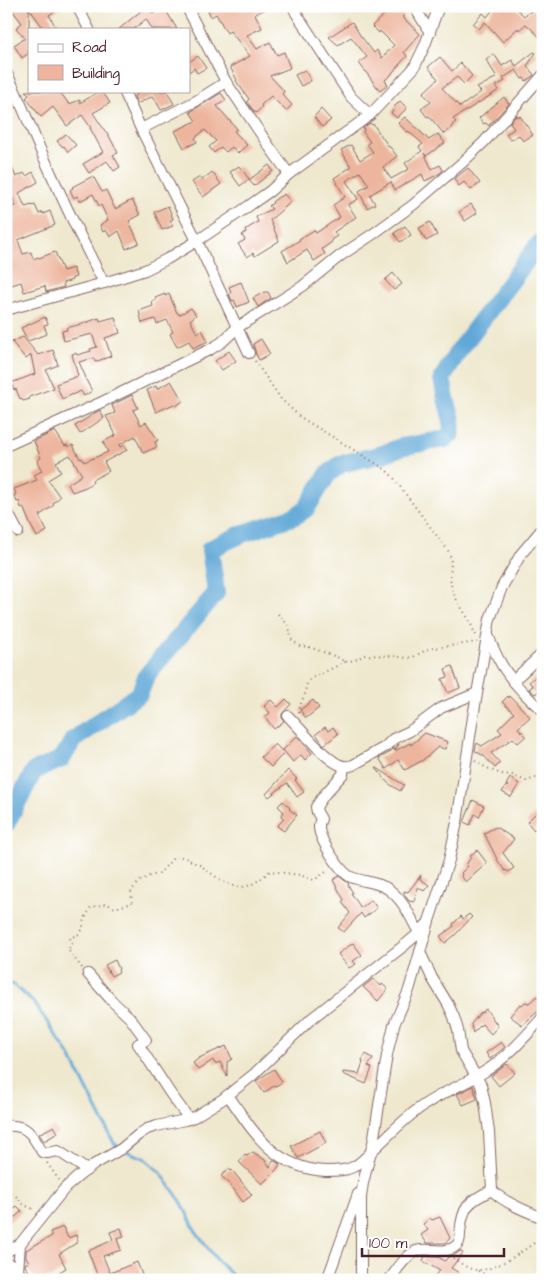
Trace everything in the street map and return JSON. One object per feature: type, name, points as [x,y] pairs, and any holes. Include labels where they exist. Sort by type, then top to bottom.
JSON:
[{"type":"street","points":[[77,6],[88,28]]},
{"type":"street","points":[[186,6],[226,82],[289,174]]},
{"type":"street","points":[[293,6],[351,97],[370,115]]},
{"type":"street","points":[[414,6],[430,33]]},
{"type":"street","points":[[6,310],[104,284],[145,270],[197,241],[270,191],[289,174],[370,115],[414,68],[420,58],[440,6]]},
{"type":"street","points":[[6,72],[79,236],[104,284]]},
{"type":"street","points":[[6,446],[102,402],[222,342],[238,327],[303,286],[340,256],[413,205],[484,142],[543,75]]},
{"type":"street","points":[[141,129],[196,101],[226,82]]},
{"type":"street","points":[[124,92],[249,353]]},
{"type":"street","points":[[6,509],[18,532]]},
{"type":"street","points":[[361,1280],[361,1197],[378,1117],[387,1055],[394,1025],[409,990],[449,860],[457,822],[490,619],[502,587],[521,554],[543,528]]},
{"type":"street","points":[[487,634],[502,666],[513,681],[535,705],[543,710]]},
{"type":"street","points":[[513,681],[543,653]]},
{"type":"street","points":[[288,716],[324,754],[344,766],[353,765],[385,747],[393,739],[410,731],[441,708],[477,693]]},
{"type":"street","points":[[344,766],[343,774],[316,807],[321,819],[318,828],[337,864],[349,876],[387,888],[393,893],[405,907],[419,933]]},
{"type":"street","points":[[6,1252],[20,1244],[65,1188],[87,1170],[147,1130],[189,1119],[228,1095],[253,1075],[311,1019],[419,933],[429,921]]},
{"type":"street","points":[[420,952],[454,1017],[464,1059],[481,1085],[489,1132],[492,1190],[497,1196],[543,1218]]},
{"type":"street","points":[[88,974],[130,1018],[146,1040],[138,1044],[189,1119]]},
{"type":"street","points":[[228,1095],[247,1124],[278,1156],[292,1163],[319,1170],[345,1170],[354,1167],[419,1108],[487,1070],[508,1053],[543,1017]]},
{"type":"street","points":[[6,1126],[19,1126],[25,1129],[33,1136],[42,1152],[48,1153],[58,1150],[87,1170]]},
{"type":"street","points":[[326,1280],[363,1183]]},
{"type":"street","points":[[389,1280],[413,1252],[419,1250],[440,1251],[456,1246],[460,1238],[463,1213],[477,1198],[492,1190]]},
{"type":"street","points":[[18,1272],[20,1244]]},
{"type":"street","points":[[6,1263],[26,1280]]},
{"type":"path","points":[[249,353],[281,399],[300,417],[385,469],[393,477],[450,552],[452,561],[451,586],[456,600],[480,641],[428,649],[414,657],[363,655],[344,662],[310,679],[298,710],[301,722],[300,729]]},
{"type":"path","points":[[278,614],[289,626],[291,639],[300,646],[309,647],[337,657],[344,662]]},
{"type":"path","points":[[467,756],[500,774],[512,775],[526,781],[543,776]]},
{"type":"path","points":[[88,974],[68,950],[72,944],[70,938],[79,934],[83,929],[82,922],[91,907],[107,904],[114,908],[132,903],[131,890],[140,881],[149,876],[159,874],[174,856],[181,856],[200,865],[228,885],[236,888],[254,883],[270,871],[300,875],[314,880],[337,864]]},
{"type":"path","points":[[42,1152],[48,1165],[65,1188]]},
{"type":"path","points":[[6,1185],[24,1205],[45,1214]]},
{"type":"path","points":[[476,1270],[484,1270],[499,1265],[543,1236]]},
{"type":"path","points":[[448,1256],[496,1280]]},
{"type":"building","points":[[9,6],[64,6],[49,15],[56,28],[43,28],[29,8],[28,54],[22,58],[14,45],[25,38],[16,28],[22,23]]},
{"type":"building","points":[[148,6],[153,14],[164,7],[176,28],[151,28],[146,19],[135,28],[120,28]]},
{"type":"building","points":[[206,6],[272,6],[255,14],[262,28],[247,35],[257,49],[270,42],[277,55],[284,52],[290,68],[270,76],[284,91],[282,94],[292,105],[286,111],[271,96],[261,105],[262,107],[256,113],[253,110],[247,102],[249,99],[236,81],[230,67],[250,56],[230,31],[227,33],[216,14],[211,17]]},
{"type":"building","points":[[382,6],[397,6],[405,15],[402,17],[420,34],[404,52],[407,56],[385,80],[388,85],[380,91],[359,63],[367,57],[351,37],[338,45],[329,37],[352,22],[374,53],[377,50],[382,58],[394,45],[372,26],[387,12]]},
{"type":"building","points":[[496,6],[514,6],[524,16],[539,6],[543,6],[543,40],[526,24],[519,30],[518,28],[503,42],[485,22],[479,29],[473,24],[483,13],[487,17]]},
{"type":"building","points":[[534,52],[536,53],[527,66],[533,76],[526,81],[524,78],[522,79],[516,70],[503,78],[505,81],[496,86],[499,90],[453,119],[456,122],[452,125],[453,127],[444,134],[421,109],[431,102],[423,93],[438,79],[428,67],[440,57],[452,71],[461,63],[472,76],[464,84],[457,77],[442,88],[460,107],[481,92],[477,88],[497,77],[486,60],[494,54],[502,66],[512,60],[516,66]]},
{"type":"building","points":[[198,56],[206,68],[197,73],[194,68],[190,71],[190,61]]},
{"type":"building","points":[[305,70],[311,81],[301,86],[295,75]]},
{"type":"building","points":[[25,91],[60,92],[69,104],[80,100],[80,103],[98,92],[103,92],[110,103],[93,113],[108,134],[118,153],[113,155],[120,167],[114,171],[107,161],[89,173],[83,164],[103,152],[82,115],[67,126],[53,107],[41,117],[26,98],[29,95]]},
{"type":"building","points":[[137,92],[168,92],[174,104],[161,110],[153,96],[137,104],[134,96],[138,94]]},
{"type":"building","points":[[221,93],[226,100],[217,106],[237,129],[234,131],[247,145],[238,153],[232,147],[226,152],[221,147],[214,153],[209,147],[216,141],[205,130],[195,138],[197,142],[184,148],[175,131],[196,121],[190,112]]},
{"type":"building","points":[[504,97],[509,104],[489,126],[486,123],[484,124],[479,118]]},
{"type":"building","points":[[400,101],[407,108],[397,118],[391,113]]},
{"type":"building","points":[[321,109],[331,120],[322,127],[314,117]]},
{"type":"building","points":[[517,115],[518,117],[520,116],[533,135],[523,141],[519,135],[510,140],[506,134],[514,129],[510,122]]},
{"type":"building","points":[[405,117],[429,140],[438,134],[445,143],[426,156],[424,153],[432,169],[440,165],[443,170],[425,181],[422,174],[395,190],[391,182],[370,195],[375,204],[367,208],[359,191],[369,185],[360,172],[346,181],[358,199],[348,205],[356,217],[334,232],[337,236],[322,249],[325,254],[314,261],[307,250],[288,262],[282,251],[314,230],[316,233],[340,217],[333,205],[345,197],[334,178],[351,167],[341,150],[351,145],[360,160],[373,152],[367,144],[370,142],[363,132],[363,128],[370,123],[373,124],[397,156],[383,167],[391,179],[409,169],[405,163],[422,151],[419,147],[423,144],[398,123]]},
{"type":"building","points":[[66,134],[76,145],[68,152],[57,141]]},
{"type":"building","points":[[6,154],[16,177],[24,173],[26,176],[33,172],[38,182],[19,193],[25,207],[35,205],[39,214],[50,211],[55,225],[18,240],[23,254],[31,252],[33,259],[55,252],[63,271],[73,268],[76,277],[63,283],[64,287],[46,292],[45,286],[24,292],[21,282],[9,286],[8,284],[6,285],[6,209],[16,206],[6,182]]},
{"type":"building","points":[[269,165],[273,171],[254,186],[249,180]]},
{"type":"building","points":[[239,166],[249,179],[240,186],[230,172]]},
{"type":"building","points":[[468,168],[480,183],[471,190],[464,182],[459,186],[454,179]]},
{"type":"building","points":[[212,172],[221,184],[203,197],[192,182],[200,177],[202,180]]},
{"type":"building","points":[[93,176],[102,192],[106,190],[115,209],[132,200],[140,215],[129,221],[139,243],[126,249],[119,231],[110,237],[106,230],[103,232],[100,225],[108,220],[93,194],[80,201],[77,196],[74,198],[70,190],[72,187]]},
{"type":"building","points":[[284,194],[291,202],[270,220],[279,241],[255,256],[253,253],[247,257],[238,244],[245,240],[242,235],[246,232],[245,230],[258,222],[256,217],[272,209],[269,206],[272,202]]},
{"type":"building","points":[[471,204],[477,213],[465,221],[459,212]]},
{"type":"building","points":[[168,206],[173,219],[170,221],[173,226],[162,230],[154,212]]},
{"type":"building","points":[[430,222],[437,235],[426,241],[419,228]]},
{"type":"building","points":[[405,226],[411,235],[400,242],[394,233]]},
{"type":"building","points":[[393,273],[402,284],[394,290],[385,280]]},
{"type":"building","points":[[241,282],[249,302],[237,307],[229,294],[231,293],[229,287]]},
{"type":"building","points":[[268,292],[271,298],[258,307],[253,298]]},
{"type":"building","points":[[165,294],[165,296],[169,294],[179,315],[191,308],[196,315],[190,320],[197,333],[202,330],[208,341],[193,348],[189,341],[177,347],[170,334],[173,332],[167,320],[157,324],[155,319],[142,323],[139,311],[153,306],[152,302],[156,300],[155,298]]},
{"type":"building","points":[[45,317],[48,324],[44,325],[47,334],[28,341],[21,328]]},
{"type":"building","points":[[115,317],[120,333],[105,338],[111,356],[95,362],[94,358],[79,362],[92,391],[84,396],[81,391],[62,399],[56,384],[78,376],[72,354],[76,353],[77,355],[97,347],[92,334],[64,341],[62,331],[67,330],[66,328],[99,318],[100,321]]},
{"type":"building","points":[[23,337],[38,355],[53,350],[58,365],[46,370],[54,388],[23,401],[11,383],[35,374],[31,355],[26,359],[12,342]]},
{"type":"building","points":[[261,339],[270,354],[259,360],[253,344]]},
{"type":"building","points":[[229,351],[236,361],[222,370],[215,361]]},
{"type":"building","points":[[171,381],[183,401],[176,406],[174,404],[156,412],[147,390],[156,386],[157,389]]},
{"type":"building","points":[[132,395],[138,408],[133,410],[141,425],[146,422],[158,440],[155,442],[157,447],[143,453],[135,436],[119,445],[120,447],[125,445],[127,450],[104,462],[109,471],[92,480],[93,482],[86,487],[72,492],[68,484],[82,475],[70,455],[56,462],[61,472],[48,480],[60,497],[53,503],[54,505],[39,516],[47,531],[37,537],[23,507],[21,508],[19,501],[17,502],[14,495],[16,494],[14,489],[37,480],[34,475],[42,471],[37,461],[41,458],[34,441],[55,431],[65,446],[73,445],[80,459],[82,458],[84,462],[108,452],[103,442],[116,435],[106,416],[115,413],[112,405]]},
{"type":"building","points":[[100,410],[104,418],[80,434],[75,426]]},
{"type":"building","points":[[452,666],[460,688],[448,693],[442,679],[448,677],[445,669]]},
{"type":"building","points":[[543,671],[543,681],[538,684],[542,689],[535,694],[529,689],[533,686],[529,682]]},
{"type":"building","points":[[508,696],[530,717],[518,728],[526,736],[518,743],[513,738],[491,753],[500,763],[495,768],[484,756],[475,751],[477,743],[482,746],[502,733],[498,729],[514,713],[502,702]]},
{"type":"building","points":[[286,699],[291,704],[282,714],[284,721],[274,729],[265,717],[270,713],[264,706],[271,700],[278,707]]},
{"type":"building","points":[[313,700],[319,708],[306,718],[300,710]]},
{"type":"building","points":[[325,727],[328,731],[333,727],[338,734],[324,745],[316,734]]},
{"type":"building","points":[[425,733],[448,742],[445,749],[438,747],[423,760],[405,770],[398,760],[386,769],[379,758],[393,749],[395,751],[410,743],[411,745]]},
{"type":"building","points":[[297,736],[312,753],[305,760],[301,755],[293,762],[283,750]]},
{"type":"building","points":[[275,744],[284,753],[271,767],[261,757]]},
{"type":"building","points":[[376,768],[404,785],[400,791],[388,783]]},
{"type":"building","points":[[288,770],[297,779],[295,780],[304,792],[297,797],[287,783],[269,797],[266,794]]},
{"type":"building","points":[[510,778],[519,784],[511,797],[502,792],[508,786],[506,785]]},
{"type":"building","points":[[473,800],[484,806],[479,817],[475,814],[470,825],[464,822]]},
{"type":"building","points":[[283,801],[297,815],[284,831],[277,826],[284,819],[281,816],[284,812],[278,806]]},
{"type":"building","points":[[543,806],[543,821],[534,830],[527,822]]},
{"type":"building","points":[[496,827],[514,839],[503,853],[514,868],[508,872],[505,871],[498,861],[484,833]]},
{"type":"building","points":[[477,850],[487,863],[466,882],[461,873],[468,866],[466,865],[470,856]]},
{"type":"building","points":[[421,875],[420,879],[429,885],[424,891],[418,887],[414,902],[409,901],[404,891],[408,892]]},
{"type":"building","points":[[339,876],[349,884],[353,893],[351,893],[361,908],[371,900],[377,908],[364,918],[361,913],[344,932],[338,928],[350,913],[342,902],[344,900],[333,880]]},
{"type":"building","points":[[469,914],[472,917],[445,943],[440,936],[454,926],[453,924],[461,916],[463,919]]},
{"type":"building","points":[[353,943],[362,955],[353,961],[356,964],[349,968],[338,954]]},
{"type":"building","points":[[115,960],[119,972],[111,976],[105,965]]},
{"type":"building","points":[[373,979],[388,989],[378,1001],[363,987]]},
{"type":"building","points":[[537,996],[543,1003],[543,1007],[522,1025],[510,1016],[520,1004],[529,1003]]},
{"type":"building","points":[[486,1009],[498,1026],[491,1034],[482,1024],[473,1033],[471,1024]]},
{"type":"building","points":[[501,1042],[505,1047],[490,1059],[486,1053]]},
{"type":"building","points":[[226,1046],[232,1059],[227,1062],[227,1076],[220,1062],[215,1064],[213,1060],[198,1070],[193,1063],[199,1058]]},
{"type":"building","points":[[366,1054],[373,1059],[368,1066],[372,1068],[366,1084],[343,1074],[343,1072],[359,1074],[362,1060]]},
{"type":"building","points":[[507,1064],[515,1073],[499,1086],[491,1076]]},
{"type":"building","points":[[274,1069],[282,1082],[264,1093],[256,1081]]},
{"type":"building","points":[[473,1086],[477,1099],[463,1105],[457,1094]]},
{"type":"building","points":[[54,1126],[58,1133],[44,1141],[39,1134]]},
{"type":"building","points":[[320,1131],[326,1143],[298,1158],[291,1146]]},
{"type":"building","points":[[253,1152],[265,1160],[270,1167],[273,1160],[280,1164],[262,1184],[239,1162],[245,1154],[247,1156]]},
{"type":"building","points":[[229,1169],[232,1170],[252,1195],[243,1202],[229,1183],[221,1176]]},
{"type":"building","points":[[17,1206],[22,1211],[6,1225],[6,1216]]},
{"type":"building","points":[[440,1217],[450,1238],[446,1243],[427,1243],[421,1235],[428,1230],[423,1224],[430,1218],[432,1220]]},
{"type":"building","points":[[63,1227],[68,1238],[76,1235],[78,1242],[59,1254],[66,1268],[50,1278],[49,1276],[44,1280],[36,1280],[25,1266],[29,1262],[26,1257],[26,1250],[52,1236],[50,1232]]},
{"type":"building","points":[[121,1228],[124,1237],[117,1239],[121,1250],[103,1256],[110,1273],[137,1262],[144,1280],[130,1280],[128,1276],[120,1280],[93,1280],[98,1277],[88,1251],[113,1240],[110,1232]]},
{"type":"building","points":[[460,1251],[463,1253],[451,1268],[459,1273],[454,1280],[429,1280],[440,1271],[423,1261],[425,1256],[438,1257],[445,1261],[448,1257]]},
{"type":"waterway","points":[[6,824],[34,771],[62,759],[73,740],[139,694],[147,675],[216,593],[210,549],[242,534],[295,516],[306,509],[328,474],[341,464],[383,454],[401,447],[445,439],[451,434],[452,420],[442,379],[457,353],[538,245],[543,241]]},
{"type":"waterway","points":[[6,983],[14,985],[35,1004],[70,1056],[114,1143],[121,1149],[144,1158],[161,1173],[182,1203],[195,1230],[217,1260],[237,1280]]}]
